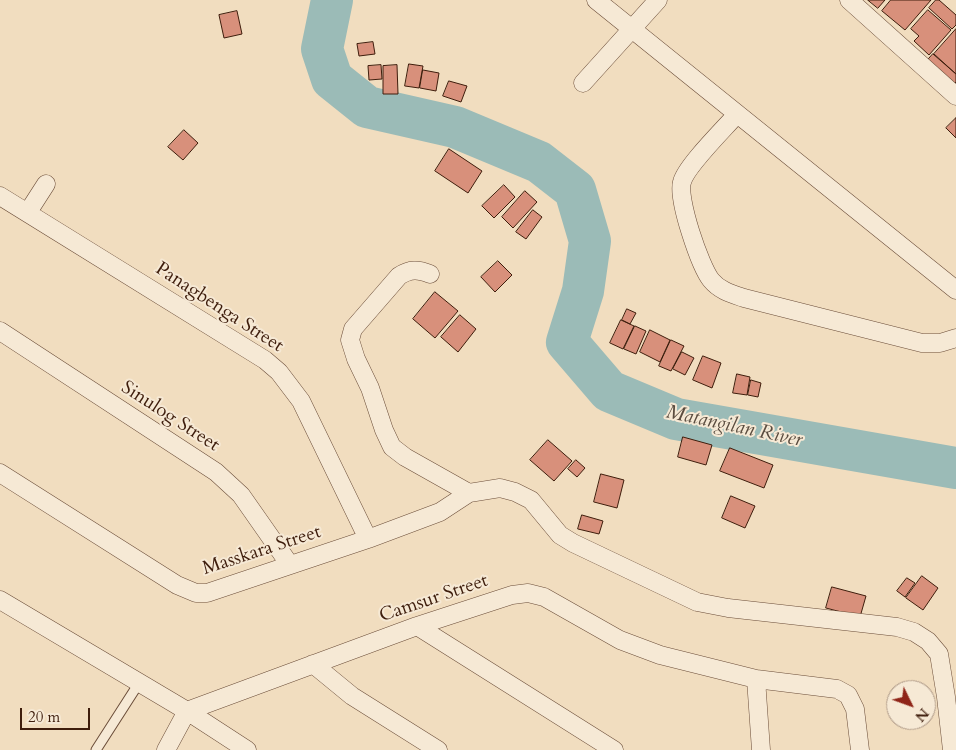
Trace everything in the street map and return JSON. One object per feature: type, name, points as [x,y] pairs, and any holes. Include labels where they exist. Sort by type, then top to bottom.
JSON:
[{"type":"street","points":[[596,0],[956,290]]},
{"type":"street","points":[[583,84],[658,0]]},
{"type":"street","points":[[849,0],[956,96]]},
{"type":"street","points":[[737,114],[690,168],[682,182],[682,202],[703,268],[712,282],[727,293],[744,298],[922,343],[940,343],[956,338]]},
{"type":"street","points":[[28,212],[46,184]]},
{"type":"street","name":"Panagbenga Street","points":[[0,196],[265,360],[279,372],[301,401],[368,539]]},
{"type":"street","points":[[430,274],[419,270],[406,271],[399,276],[354,329],[350,340],[392,448],[405,458],[469,493],[500,488],[515,492],[531,500],[560,535],[573,543],[697,602],[728,608],[897,627],[914,632],[928,641],[939,654],[952,750]]},
{"type":"street","name":"Sinulog Street","points":[[0,331],[216,472],[241,495],[290,565]]},
{"type":"street","name":"Masskara Street","points":[[0,473],[178,585],[196,593],[208,593],[368,539],[440,512],[469,493]]},
{"type":"street","name":"Camsur Street","points":[[187,712],[417,626],[512,595],[528,593],[544,597],[620,640],[660,655],[756,679],[838,689],[848,695],[855,709],[860,750]]},
{"type":"street","points":[[0,600],[248,750]]},
{"type":"street","points":[[417,626],[614,750]]},
{"type":"street","points":[[313,664],[352,696],[438,750]]},
{"type":"street","points":[[756,679],[761,750]]},
{"type":"street","points":[[166,750],[187,712]]},
{"type":"lane","points":[[96,750],[139,683]]},
{"type":"building","points":[[868,0],[885,0],[878,8]]},
{"type":"building","points":[[891,0],[931,0],[905,30],[882,11]]},
{"type":"building","points":[[936,0],[939,0],[956,15],[956,25],[952,29],[929,8]]},
{"type":"building","points":[[928,10],[951,30],[929,55],[914,41],[919,36],[911,29]]},
{"type":"building","points":[[237,11],[242,34],[224,38],[219,15]]},
{"type":"building","points":[[956,29],[956,74],[934,54]]},
{"type":"building","points":[[373,42],[375,54],[359,56],[357,44]]},
{"type":"building","points":[[933,54],[956,74],[956,82],[953,85],[927,61]]},
{"type":"building","points":[[409,64],[423,66],[419,88],[405,86]]},
{"type":"building","points":[[381,65],[382,79],[369,80],[368,66]]},
{"type":"building","points":[[397,65],[398,94],[383,94],[383,66]]},
{"type":"building","points":[[423,70],[439,73],[436,91],[420,88]]},
{"type":"building","points":[[449,81],[467,86],[461,102],[443,96]]},
{"type":"building","points":[[956,118],[956,138],[946,128]]},
{"type":"building","points":[[184,130],[198,143],[183,160],[168,147]]},
{"type":"building","points":[[449,149],[482,171],[468,193],[435,171]]},
{"type":"building","points":[[504,185],[515,197],[494,218],[482,206]]},
{"type":"building","points":[[525,191],[537,202],[513,228],[502,217]]},
{"type":"building","points":[[533,210],[542,217],[526,239],[516,232]]},
{"type":"building","points":[[498,261],[512,275],[495,292],[481,277]]},
{"type":"building","points":[[435,292],[458,311],[435,338],[413,319]]},
{"type":"building","points":[[627,309],[636,313],[630,324],[622,320]]},
{"type":"building","points":[[460,315],[476,329],[458,352],[441,337]]},
{"type":"building","points":[[621,320],[634,326],[623,349],[610,343]]},
{"type":"building","points":[[635,326],[646,331],[636,354],[624,349]]},
{"type":"building","points":[[650,330],[670,340],[660,362],[640,352]]},
{"type":"building","points":[[671,340],[684,346],[671,371],[659,366]]},
{"type":"building","points":[[682,352],[694,358],[685,375],[673,369]]},
{"type":"building","points":[[703,356],[721,363],[712,388],[693,380]]},
{"type":"building","points":[[737,374],[750,377],[747,395],[733,393]]},
{"type":"building","points":[[751,380],[761,383],[758,397],[748,395]]},
{"type":"building","points":[[683,437],[712,445],[706,465],[678,457]]},
{"type":"building","points":[[548,440],[572,461],[554,481],[530,460]]},
{"type":"building","points":[[730,448],[773,465],[764,488],[720,471]]},
{"type":"building","points":[[576,460],[585,468],[577,477],[568,469]]},
{"type":"building","points":[[601,474],[624,480],[617,508],[594,502]]},
{"type":"building","points":[[731,496],[755,506],[745,528],[722,518]]},
{"type":"building","points":[[582,515],[603,521],[599,534],[578,529]]},
{"type":"building","points":[[922,576],[938,588],[923,610],[906,598]]},
{"type":"building","points":[[907,578],[915,583],[905,597],[897,591]]},
{"type":"building","points":[[832,587],[866,596],[860,617],[826,608]]},
{"type":"waterway","name":"Matangilan River","points":[[332,0],[322,49],[332,79],[367,107],[455,127],[539,162],[575,190],[590,241],[583,291],[567,342],[609,391],[676,419],[956,468]]}]
